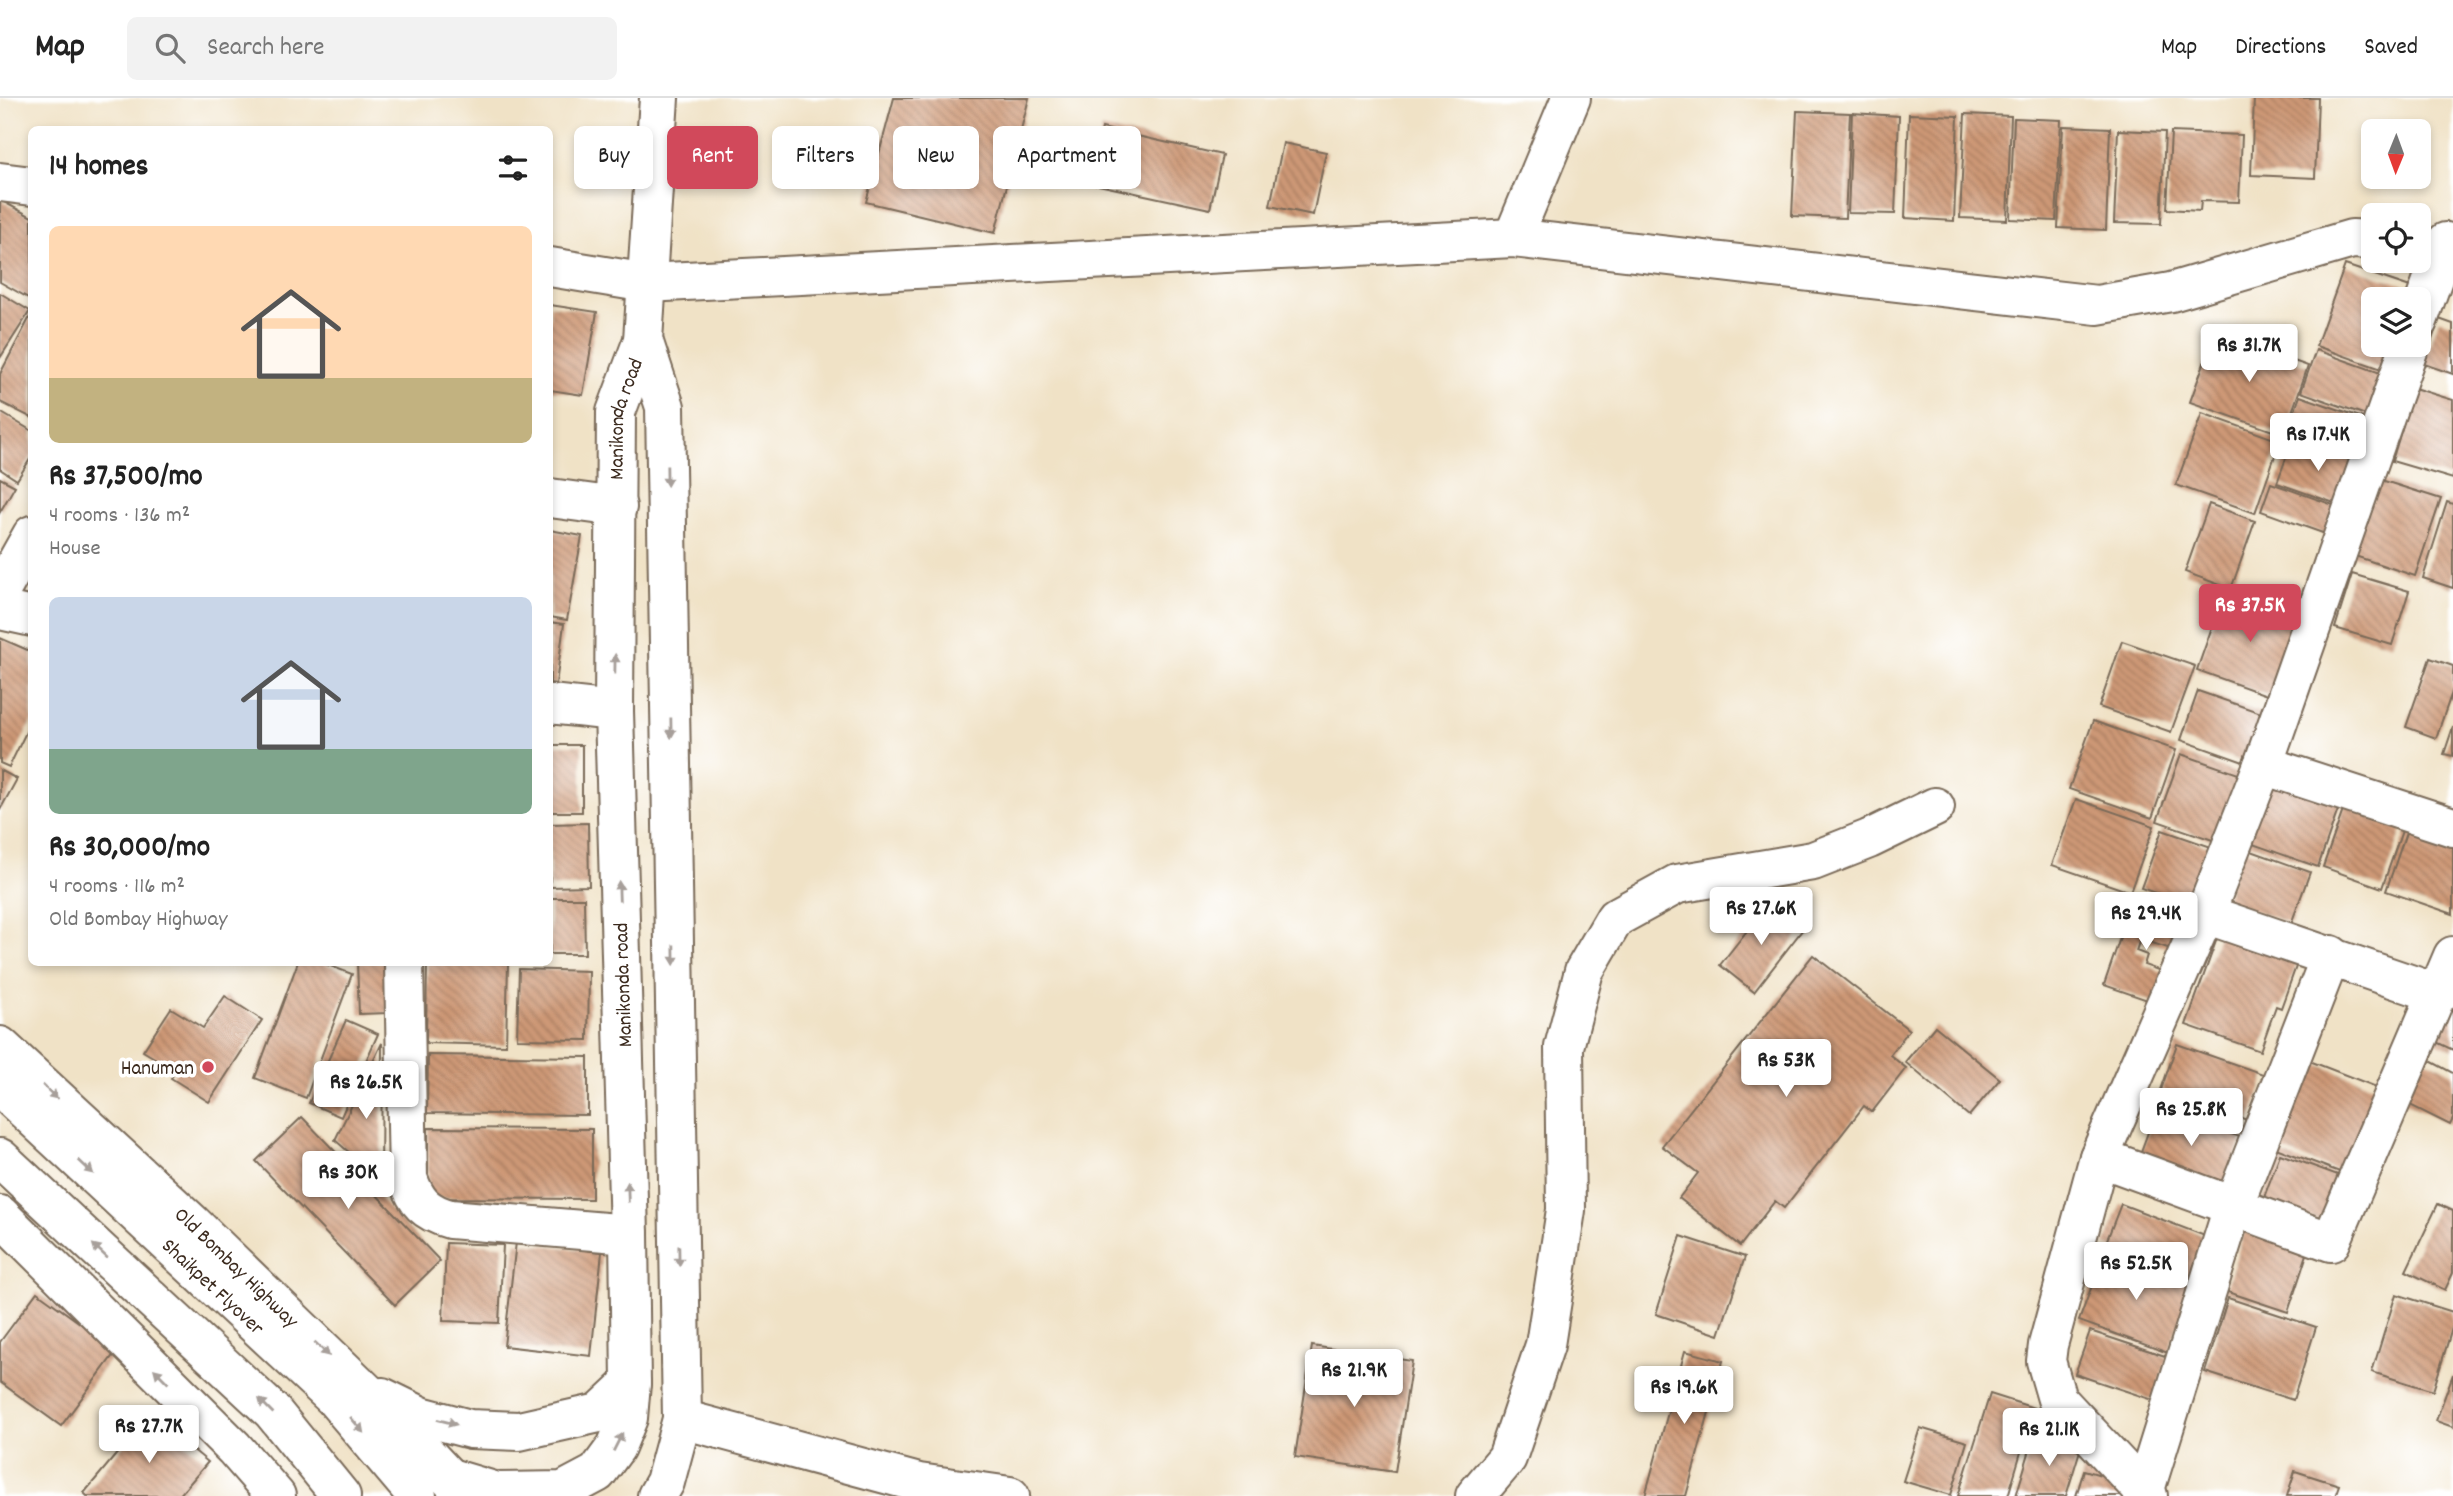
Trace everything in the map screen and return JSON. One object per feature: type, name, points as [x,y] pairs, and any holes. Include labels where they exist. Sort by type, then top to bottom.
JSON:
[{"type":"street","name":"Manikonda road","points":[[458,1487],[529,1493],[602,1485],[628,1419],[631,1382],[629,1234],[614,711],[616,412],[642,340],[659,98]]},
{"type":"street","points":[[1513,238],[1571,98]]},
{"type":"street","points":[[0,182],[28,186]]},
{"type":"street","points":[[553,267],[647,283],[1513,238],[2097,304],[2171,292],[2352,239],[2361,239]]},
{"type":"street","points":[[2427,287],[2439,242]]},
{"type":"street","name":"Manikonda road","points":[[642,340],[666,407],[682,1419],[665,1482],[657,1496]]},
{"type":"street","points":[[2145,1495],[2057,1399],[2046,1361],[2099,1157],[2205,914],[2263,765],[2406,357]]},
{"type":"street","points":[[553,498],[617,507]]},
{"type":"street","points":[[0,592],[28,542]]},
{"type":"street","points":[[0,610],[28,616]]},
{"type":"street","points":[[553,704],[614,711]]},
{"type":"street","points":[[2263,765],[2453,827]]},
{"type":"street","points":[[1475,1496],[1507,1458],[1545,1345],[1566,1210],[1564,1048],[1584,971],[1615,918],[1677,884],[1813,861],[1869,839],[1934,807]]},
{"type":"street","points":[[2205,914],[2439,994]]},
{"type":"street","points":[[2145,1495],[2233,1207],[2330,955]]},
{"type":"street","points":[[2099,1157],[2331,1242],[2453,956]]},
{"type":"street","points":[[404,966],[408,1178],[414,1197],[423,1208],[450,1219],[629,1234]]},
{"type":"street","name":"Old Bombay Highway","points":[[0,1046],[192,1223],[361,1387],[458,1487]]},
{"type":"street","name":"Shaikpet Flyover","points":[[0,1087],[334,1398],[417,1496]]},
{"type":"street","points":[[0,1158],[272,1411],[341,1496]]},
{"type":"street","points":[[0,1215],[234,1448],[276,1496]]},
{"type":"street","points":[[361,1387],[421,1416],[470,1429],[519,1431],[599,1413],[631,1382]]},
{"type":"street","points":[[682,1419],[919,1483],[1010,1496]]},
{"type":"building","points":[[894,98],[1029,98],[1022,126],[993,126],[993,189],[1006,189],[995,233],[866,202],[870,189],[879,189],[879,154]]},
{"type":"building","points":[[2254,98],[2318,98],[2315,178],[2251,175]]},
{"type":"building","points":[[1797,111],[1850,113],[1845,218],[1792,216]]},
{"type":"building","points":[[1852,113],[1899,116],[1895,214],[1848,213]]},
{"type":"building","points":[[1909,114],[1958,116],[1954,221],[1905,218]]},
{"type":"building","points":[[1965,114],[2011,116],[2007,220],[1960,218]]},
{"type":"building","points":[[2014,118],[2061,120],[2056,221],[2010,219]]},
{"type":"building","points":[[2063,126],[2110,128],[2106,230],[2058,228]]},
{"type":"building","points":[[2118,130],[2165,132],[2161,224],[2114,223]]},
{"type":"building","points":[[2171,132],[2242,135],[2239,202],[2201,201],[2200,211],[2167,209]]},
{"type":"building","points":[[1141,137],[1222,155],[1210,209],[1117,189],[1141,189]]},
{"type":"building","points":[[1283,143],[1326,152],[1313,215],[1270,206]]},
{"type":"building","points":[[0,200],[28,215],[28,298],[0,282]]},
{"type":"building","points":[[2345,265],[2361,270],[2361,273],[2369,273],[2410,287],[2361,287],[2361,357],[2396,357],[2390,372],[2316,346]]},
{"type":"building","points":[[0,293],[28,310],[28,314],[0,358]]},
{"type":"building","points":[[553,305],[597,312],[583,395],[553,390]]},
{"type":"building","points":[[2439,319],[2453,324],[2453,374],[2424,364],[2426,357],[2431,357],[2431,343]]},
{"type":"building","points":[[28,321],[28,416],[0,402],[0,374]]},
{"type":"building","points":[[2215,333],[2308,366],[2284,435],[2190,402]]},
{"type":"building","points":[[2316,350],[2389,376],[2374,418],[2301,392]]},
{"type":"building","points":[[2414,388],[2453,400],[2453,479],[2392,461]]},
{"type":"building","points":[[2300,396],[2372,421],[2360,456],[2288,430]]},
{"type":"building","points":[[0,412],[28,429],[28,462],[17,480],[0,469]]},
{"type":"building","points":[[2202,413],[2280,441],[2255,513],[2176,485]]},
{"type":"building","points":[[2293,439],[2359,463],[2343,506],[2277,483]]},
{"type":"building","points":[[0,478],[15,486],[0,512]]},
{"type":"building","points":[[2378,479],[2441,499],[2415,576],[2352,555]]},
{"type":"building","points":[[2271,483],[2342,508],[2331,536],[2261,511]]},
{"type":"building","points":[[2447,502],[2453,504],[2453,588],[2423,578]]},
{"type":"building","points":[[2209,504],[2255,521],[2231,589],[2185,572]]},
{"type":"building","points":[[553,531],[582,536],[567,620],[553,618]]},
{"type":"building","points":[[2352,574],[2409,591],[2392,645],[2335,628]]},
{"type":"building","points":[[2225,590],[2303,618],[2275,698],[2197,670]]},
{"type":"building","points":[[553,622],[564,624],[556,684],[553,684]]},
{"type":"building","points":[[0,638],[28,650],[28,728],[9,767],[0,763]]},
{"type":"building","points":[[2122,641],[2195,666],[2171,732],[2099,707]]},
{"type":"building","points":[[2430,658],[2453,666],[2453,689],[2436,738],[2406,727]]},
{"type":"building","points":[[2198,691],[2267,715],[2249,764],[2181,740]]},
{"type":"building","points":[[2093,721],[2176,750],[2152,818],[2069,789]]},
{"type":"building","points":[[2453,727],[2453,756],[2444,754]]},
{"type":"building","points":[[553,745],[582,745],[582,812],[553,812]]},
{"type":"building","points":[[2181,754],[2250,778],[2227,845],[2157,821]]},
{"type":"building","points":[[0,770],[17,779],[0,810]]},
{"type":"building","points":[[2268,775],[2341,801],[2318,867],[2244,841]]},
{"type":"building","points":[[2076,799],[2154,826],[2130,892],[2052,865]]},
{"type":"building","points":[[2346,802],[2405,822],[2382,888],[2323,867]]},
{"type":"building","points":[[2410,821],[2453,836],[2453,914],[2386,891]]},
{"type":"building","points":[[588,823],[589,886],[553,887],[553,824]]},
{"type":"building","points":[[2162,830],[2220,850],[2198,908],[2141,888]]},
{"type":"building","points":[[2243,848],[2310,872],[2291,924],[2225,900]]},
{"type":"building","points":[[553,898],[584,898],[585,954],[553,954]]},
{"type":"building","points":[[2133,900],[2192,920],[2180,952],[2140,939],[2136,951],[2147,955],[2144,965],[2172,975],[2162,1005],[2104,985]]},
{"type":"building","points":[[1769,903],[1803,929],[1754,992],[1720,965]]},
{"type":"building","points":[[2220,930],[2299,958],[2281,1008],[2276,1006],[2260,1051],[2186,1025]]},
{"type":"building","points":[[1813,955],[1909,1030],[1890,1055],[1906,1068],[1872,1112],[1864,1106],[1784,1208],[1775,1201],[1740,1246],[1679,1198],[1698,1173],[1662,1146]]},
{"type":"building","points":[[297,966],[331,966],[352,974],[306,1098],[255,1078]]},
{"type":"building","points":[[357,966],[386,966],[388,1013],[359,1014]]},
{"type":"building","points":[[427,966],[508,966],[506,1045],[426,1043]]},
{"type":"building","points":[[519,969],[589,971],[588,1040],[517,1039]]},
{"type":"building","points":[[225,996],[262,1020],[209,1102],[171,1078],[176,1071],[143,1051],[171,1008],[203,1028]]},
{"type":"building","points":[[2453,1000],[2453,1050],[2432,1040]]},
{"type":"building","points":[[346,1020],[378,1034],[341,1117],[309,1103]]},
{"type":"building","points":[[1935,1026],[2000,1079],[1969,1116],[1905,1062]]},
{"type":"building","points":[[382,1043],[381,1180],[335,1140]]},
{"type":"building","points":[[2177,1044],[2266,1075],[2250,1121],[2161,1090]]},
{"type":"building","points":[[428,1055],[588,1057],[588,1115],[427,1113]]},
{"type":"building","points":[[2421,1056],[2453,1073],[2453,1119],[2450,1125],[2398,1099]]},
{"type":"building","points":[[2307,1060],[2387,1091],[2353,1177],[2273,1147]]},
{"type":"building","points":[[2157,1108],[2243,1138],[2225,1188],[2139,1157]]},
{"type":"building","points":[[302,1117],[440,1261],[395,1305],[256,1161]]},
{"type":"building","points":[[428,1128],[592,1129],[592,1199],[428,1198]]},
{"type":"building","points":[[2280,1154],[2349,1179],[2332,1226],[2263,1200]]},
{"type":"building","points":[[2121,1204],[2213,1239],[2196,1281],[2105,1245]]},
{"type":"building","points":[[2438,1204],[2453,1211],[2453,1273],[2445,1290],[2406,1271]]},
{"type":"building","points":[[2249,1218],[2312,1239],[2288,1312],[2225,1291]]},
{"type":"building","points":[[1681,1236],[1745,1257],[1719,1335],[1656,1314]]},
{"type":"building","points":[[516,1242],[602,1252],[591,1356],[504,1346]]},
{"type":"building","points":[[446,1243],[503,1245],[499,1323],[443,1321]]},
{"type":"building","points":[[2105,1250],[2194,1282],[2168,1353],[2079,1321]]},
{"type":"building","points":[[37,1292],[117,1350],[61,1426],[0,1382],[0,1342]]},
{"type":"building","points":[[2396,1294],[2453,1312],[2453,1325],[2433,1391],[2372,1372]]},
{"type":"building","points":[[2228,1298],[2316,1327],[2293,1400],[2205,1372]]},
{"type":"building","points":[[2090,1331],[2168,1357],[2153,1400],[2075,1374]]},
{"type":"building","points":[[1312,1346],[1412,1361],[1395,1472],[1295,1457]]},
{"type":"building","points":[[1685,1351],[1723,1361],[1686,1496],[1645,1496]]},
{"type":"building","points":[[2453,1374],[2453,1427],[2436,1421]]},
{"type":"building","points":[[1990,1394],[2034,1408],[2008,1496],[1958,1496]]},
{"type":"building","points":[[150,1414],[208,1462],[179,1496],[87,1496],[84,1493]]},
{"type":"building","points":[[1920,1428],[1967,1442],[1951,1495],[1903,1481]]},
{"type":"building","points":[[2035,1433],[2081,1447],[2066,1496],[2016,1496]]},
{"type":"building","points":[[2084,1470],[2135,1485],[2131,1496],[2076,1496]]},
{"type":"building","points":[[2295,1471],[2339,1485],[2335,1496],[2287,1496]]},
{"type":"place","name":"Hanuman","points":[[208,1067]]}]
